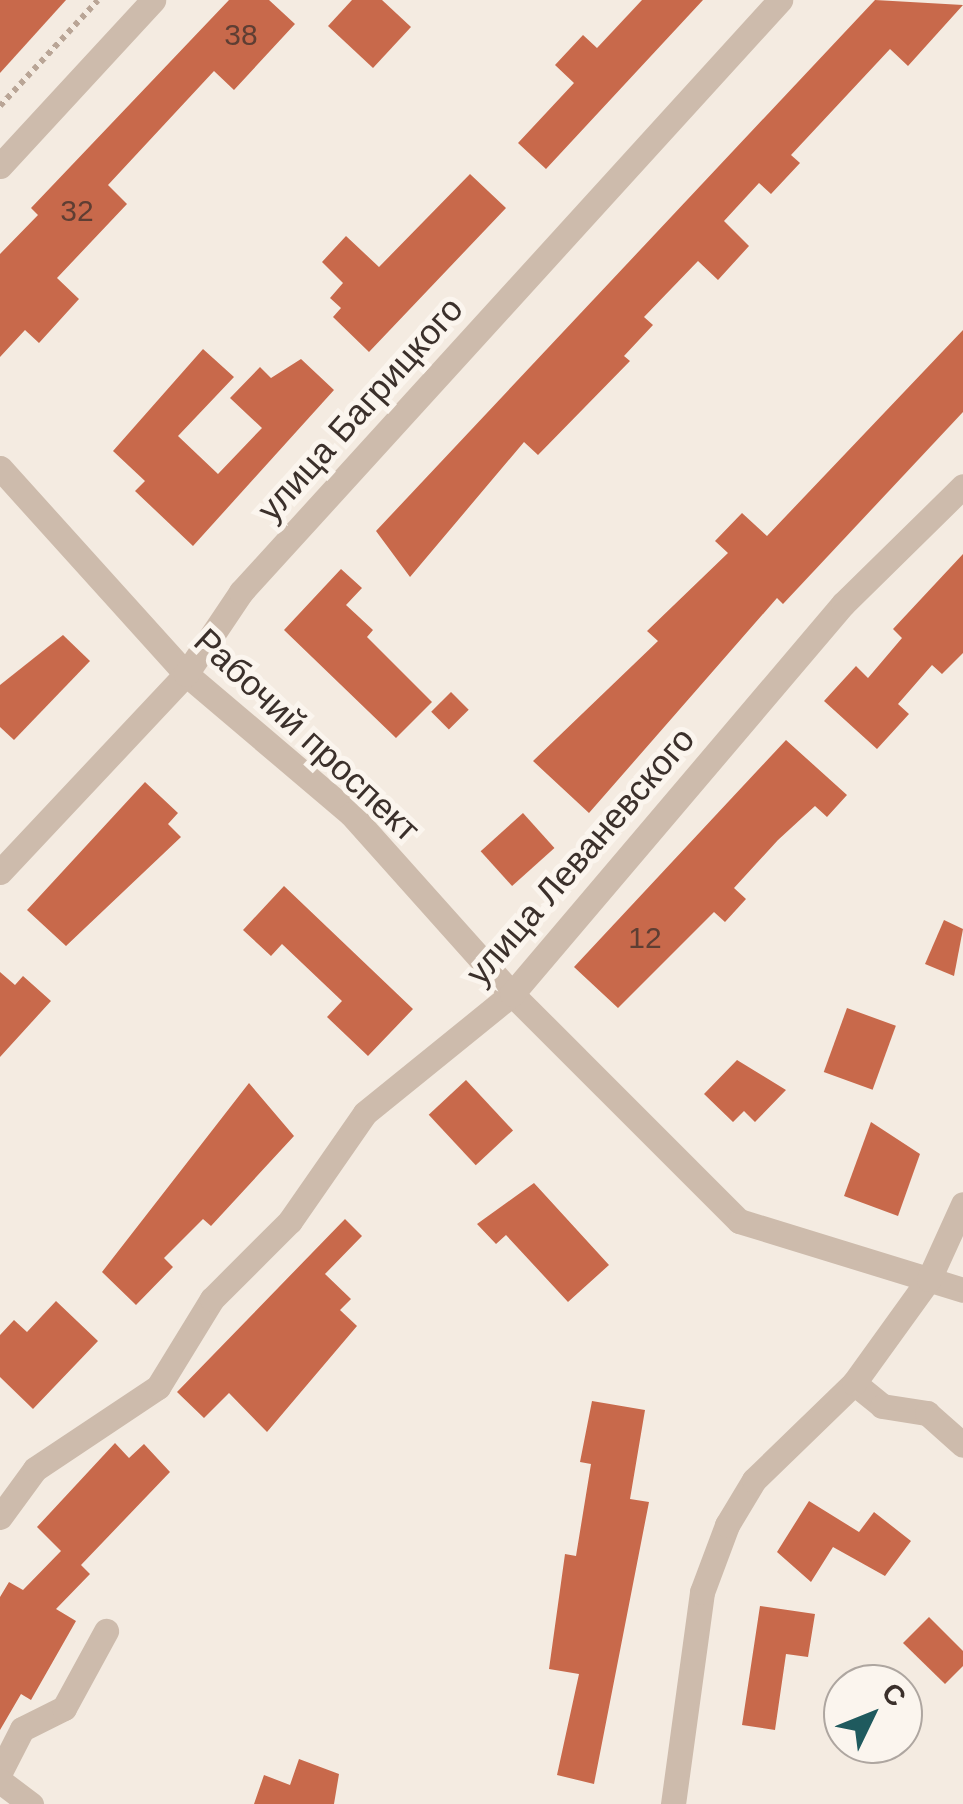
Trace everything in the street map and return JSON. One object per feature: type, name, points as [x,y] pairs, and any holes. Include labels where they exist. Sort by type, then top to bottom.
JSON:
[{"type":"street","points":[[0,166],[153,0]]},
{"type":"street","name":"улица Багрицкого","points":[[0,872],[186,674],[240,592],[780,0]]},
{"type":"street","name":"Рабочий проспект","points":[[0,468],[186,674],[351,814],[512,994],[739,1221],[929,1279]]},
{"type":"street","name":"улица Леваневского","points":[[0,1517],[35,1470],[158,1387],[212,1299],[290,1221],[365,1113],[512,994],[843,604],[963,486]]},
{"type":"street","points":[[673,1804],[702,1592],[727,1525],[754,1480],[854,1384],[929,1279],[963,1204]]},
{"type":"street","points":[[929,1279],[963,1290]]},
{"type":"street","points":[[854,1384],[882,1406],[928,1413],[963,1445]]},
{"type":"street","points":[[0,1772],[22,1730],[64,1708],[106,1630]]},
{"type":"street","points":[[0,1781],[31,1804]]},
{"type":"path","points":[[0,106],[98,0]]},
{"type":"building","points":[[0,0],[66,0],[0,73]]},
{"type":"building","points":[[229,0],[269,0],[295,24],[234,90],[214,71],[108,185],[127,204],[57,278],[79,299],[39,343],[25,330],[0,357],[0,254],[38,215],[31,208]]},
{"type":"building","points":[[352,0],[382,0],[411,27],[373,68],[328,26]]},
{"type":"building","points":[[642,0],[703,0],[546,169],[518,143],[574,83],[555,65],[583,35],[597,48]]},
{"type":"building","points":[[875,0],[963,5],[908,66],[890,49],[791,155],[800,163],[771,194],[759,183],[724,221],[749,246],[718,280],[698,261],[644,317],[653,325],[624,356],[630,361],[538,455],[524,442],[410,577],[376,531]]},
{"type":"building","points":[[470,174],[506,208],[369,352],[333,317],[341,308],[330,298],[343,283],[322,262],[346,236],[379,267]]},
{"type":"building","points":[[963,330],[963,412],[783,604],[777,598],[589,813],[533,761],[658,641],[647,631],[728,553],[715,541],[742,513],[767,536]]},
{"type":"building","points":[[203,349],[234,377],[178,436],[218,474],[262,428],[230,398],[260,367],[271,378],[301,359],[334,390],[193,546],[135,491],[145,481],[113,451]]},
{"type":"building","points":[[963,554],[963,653],[942,674],[932,665],[898,704],[909,714],[877,749],[824,701],[856,666],[868,678],[902,638],[893,629]]},
{"type":"building","points":[[341,569],[362,588],[346,605],[373,630],[367,637],[432,702],[396,738],[284,630]]},
{"type":"building","points":[[63,635],[90,661],[14,740],[0,727],[0,685]]},
{"type":"building","points":[[451,692],[469,710],[449,729],[431,712]]},
{"type":"building","points":[[786,740],[847,795],[827,817],[815,806],[778,840],[734,888],[746,899],[725,922],[714,912],[618,1008],[574,967]]},
{"type":"building","points":[[145,782],[178,813],[168,824],[181,837],[66,946],[27,910]]},
{"type":"building","points":[[523,813],[554,848],[512,886],[481,851]]},
{"type":"building","points":[[284,886],[413,1009],[368,1056],[327,1017],[342,1001],[282,944],[271,956],[243,930]]},
{"type":"building","points":[[944,920],[963,929],[954,976],[925,964]]},
{"type":"building","points":[[0,972],[15,985],[23,976],[51,1001],[0,1057]]},
{"type":"building","points":[[847,1008],[896,1026],[873,1090],[824,1072]]},
{"type":"building","points":[[737,1060],[786,1090],[755,1122],[744,1111],[733,1122],[704,1094]]},
{"type":"building","points":[[466,1080],[513,1130],[476,1165],[429,1115]]},
{"type":"building","points":[[249,1083],[294,1136],[211,1226],[203,1219],[164,1258],[173,1267],[136,1305],[102,1272]]},
{"type":"building","points":[[871,1122],[920,1154],[898,1216],[844,1196]]},
{"type":"building","points":[[534,1183],[609,1265],[568,1302],[506,1235],[496,1244],[477,1224]]},
{"type":"building","points":[[345,1219],[362,1236],[325,1274],[351,1299],[340,1310],[357,1326],[267,1432],[229,1393],[204,1418],[177,1392]]},
{"type":"building","points":[[56,1301],[98,1341],[33,1409],[0,1377],[0,1335],[14,1320],[27,1332]]},
{"type":"building","points":[[592,1401],[645,1410],[630,1499],[649,1502],[594,1784],[557,1775],[579,1674],[549,1669],[565,1554],[576,1556],[591,1464],[580,1462]]},
{"type":"building","points":[[115,1443],[129,1458],[144,1444],[170,1472],[81,1565],[90,1574],[56,1609],[76,1621],[31,1700],[21,1694],[0,1730],[0,1597],[9,1582],[23,1590],[61,1551],[37,1527]]},
{"type":"building","points":[[809,1501],[859,1532],[874,1512],[911,1541],[885,1576],[833,1547],[811,1582],[777,1552]]},
{"type":"building","points":[[760,1606],[815,1614],[808,1657],[786,1654],[775,1730],[742,1725]]},
{"type":"building","points":[[929,1617],[963,1651],[963,1666],[945,1684],[903,1643]]},
{"type":"building","points":[[299,1759],[339,1774],[334,1804],[254,1804],[264,1775],[290,1785]]}]
